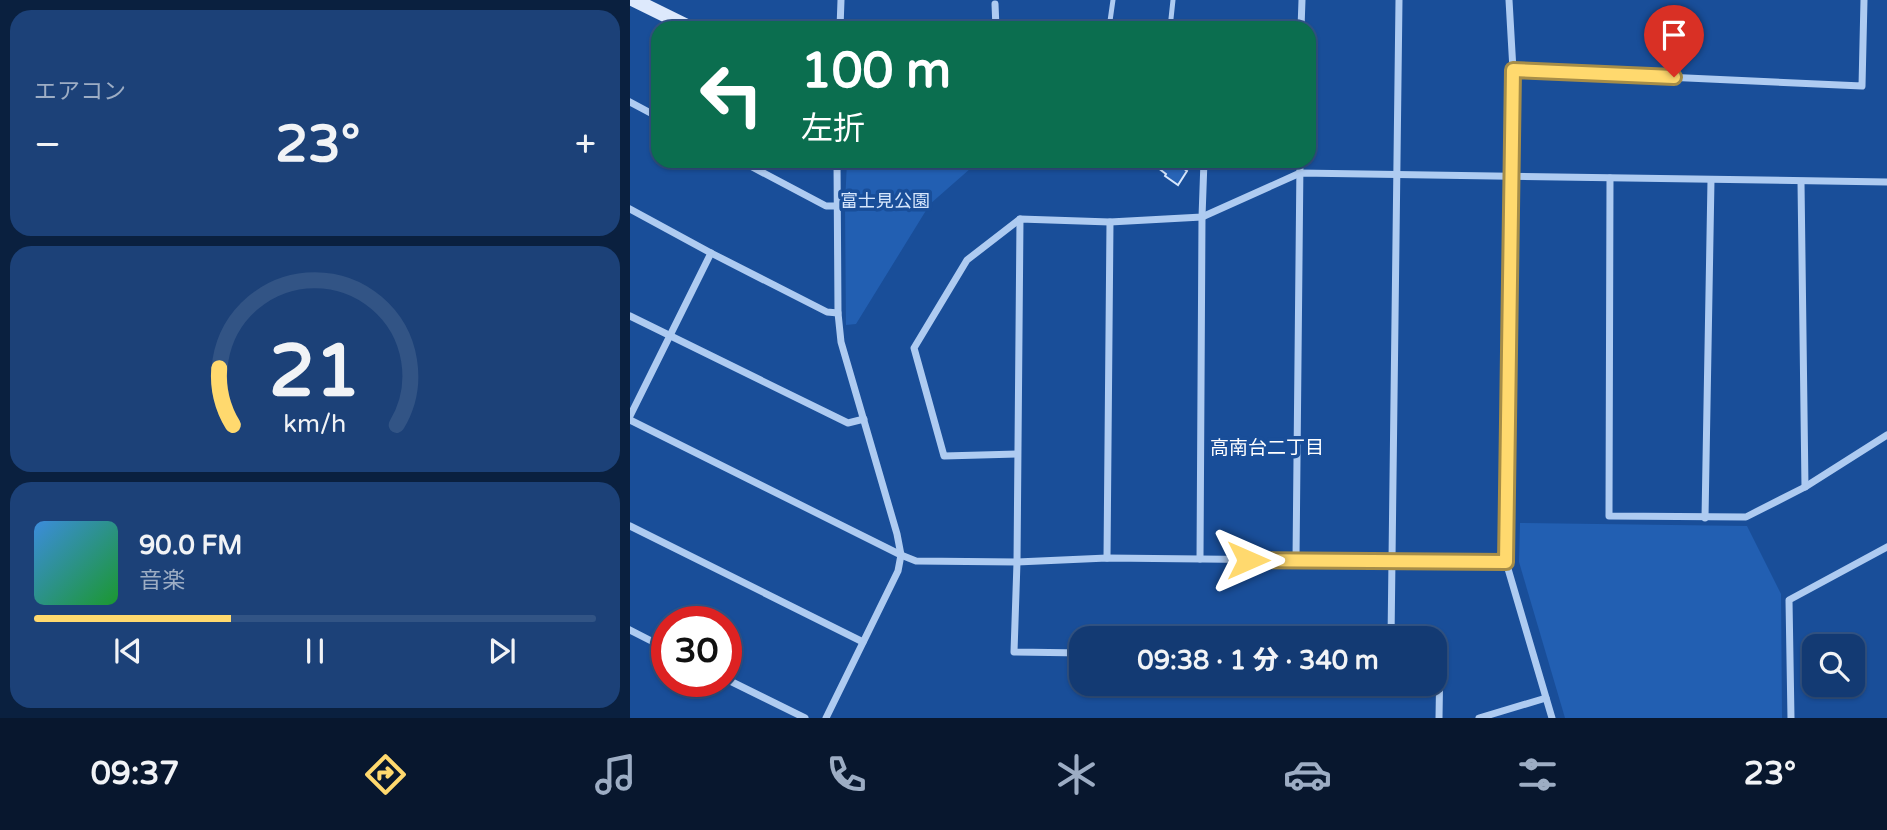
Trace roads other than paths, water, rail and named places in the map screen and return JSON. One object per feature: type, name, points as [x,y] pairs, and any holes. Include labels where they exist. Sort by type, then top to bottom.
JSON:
[{"type":"street","points":[[634,0],[677,21]]},
{"type":"street","points":[[840,21],[841,0]]},
{"type":"street","points":[[1301,21],[1302,0]]},
{"type":"street","points":[[1391,626],[1399,0]]},
{"type":"street","points":[[1509,0],[1513,70],[1506,562],[1552,718]]},
{"type":"street","points":[[1513,70],[1862,86],[1864,0]]},
{"type":"street","points":[[995,4],[996,21]]},
{"type":"street","points":[[630,102],[651,113]]},
{"type":"street","points":[[754,168],[826,206],[836,206]]},
{"type":"street","points":[[826,718],[898,571],[901,555],[893,518],[841,342],[838,313],[837,168]]},
{"type":"street","points":[[1200,559],[1204,168]]},
{"type":"street","points":[[1296,560],[1300,168]]},
{"type":"street","points":[[1017,454],[944,456],[914,348],[967,260],[1020,219],[1110,222],[1202,217],[1300,173],[1887,182]]},
{"type":"street","points":[[1610,178],[1609,516],[1746,517],[1805,486],[1887,435]]},
{"type":"street","points":[[1705,518],[1711,180]]},
{"type":"street","points":[[1801,182],[1805,486]]},
{"type":"street","points":[[630,209],[827,312],[838,313]]},
{"type":"street","points":[[1020,219],[1014,652],[1069,653]]},
{"type":"street","points":[[1107,558],[1110,222]]},
{"type":"street","points":[[711,253],[630,418],[916,561],[1017,562],[1107,558],[1506,562]]},
{"type":"street","points":[[630,316],[848,423],[864,419]]},
{"type":"street","points":[[630,526],[863,642]]},
{"type":"street","points":[[1791,718],[1789,600],[1887,547]]},
{"type":"street","points":[[630,630],[651,641]]},
{"type":"street","points":[[742,686],[805,718]]},
{"type":"street","points":[[1439,696],[1439,718]]},
{"type":"street","points":[[1479,718],[1546,698]]},
{"type":"lane","points":[[1110,21],[1113,0]]},
{"type":"lane","points":[[1171,21],[1174,0]]},
{"type":"district","name":"高南台二丁目","points":[[1267,447]]},
{"type":"park label","name":"富士見公園","points":[[885,201]]}]
